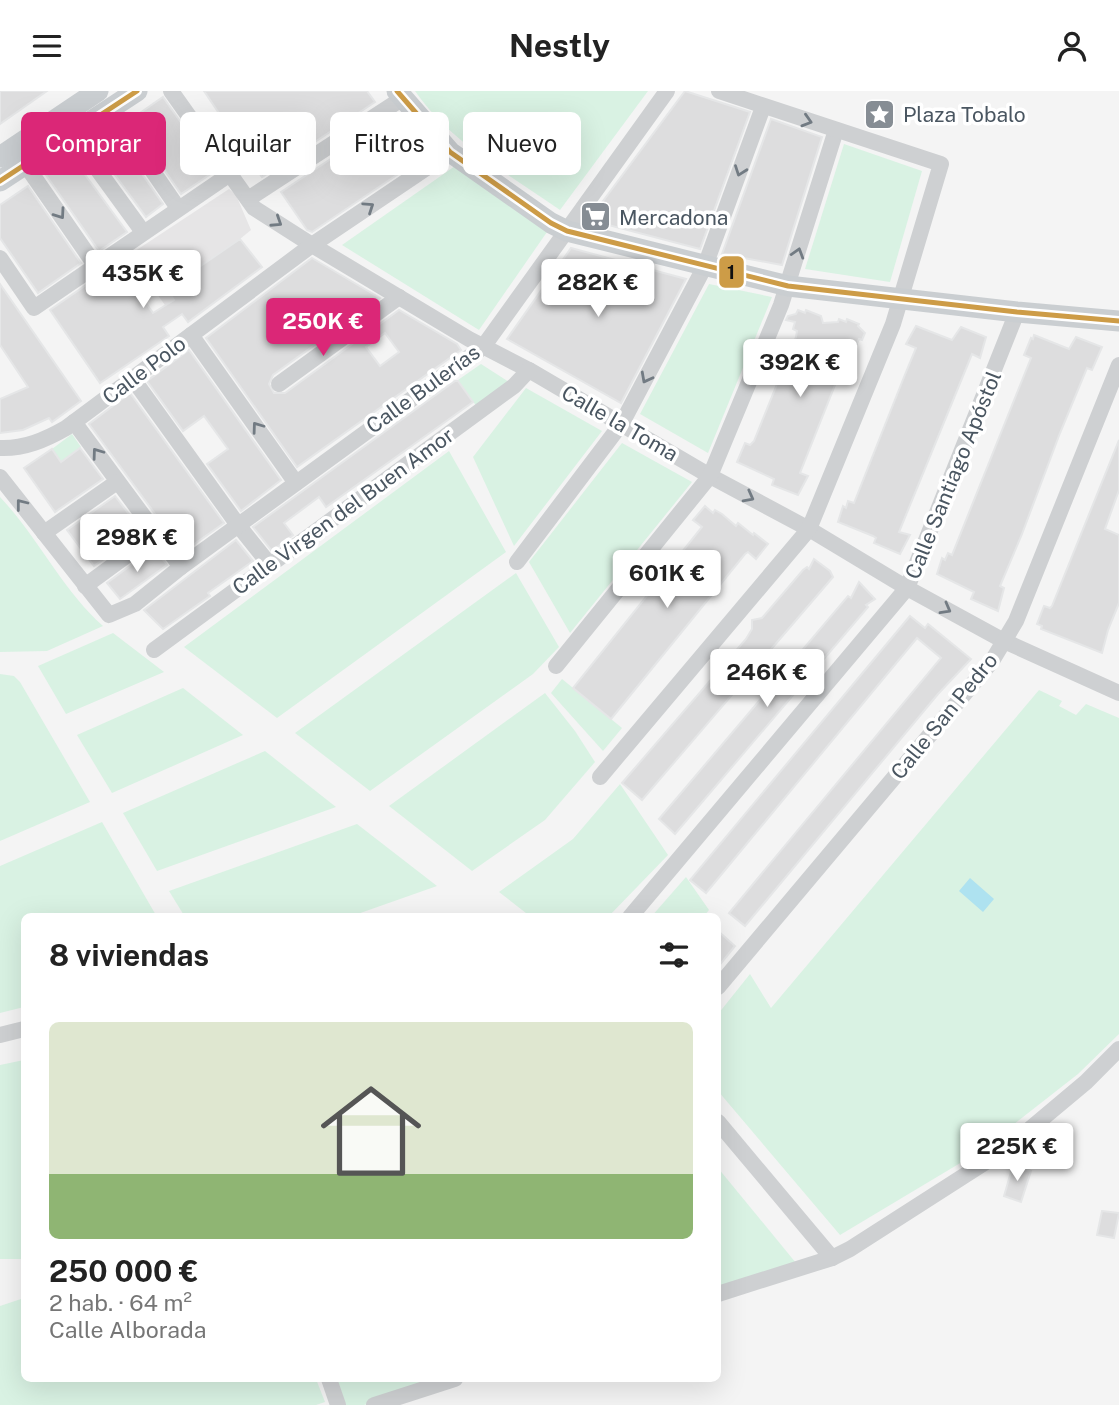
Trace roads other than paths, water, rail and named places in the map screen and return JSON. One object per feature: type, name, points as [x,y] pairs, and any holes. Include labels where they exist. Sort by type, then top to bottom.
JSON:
[{"type":"main road","points":[[0,157],[98,91]]},
{"type":"main road","points":[[105,112],[137,91]]},
{"type":"main road","points":[[400,95],[450,152],[551,223],[567,231],[788,286],[1119,321]]},
{"type":"main road","points":[[0,181],[21,166]]},
{"type":"street","name":"Calle la Toma","points":[[172,91],[187,112]]},
{"type":"street","name":"Calle Bulerías","points":[[85,586],[109,615],[135,604],[296,482],[483,347],[667,91]]},
{"type":"street","points":[[600,778],[809,529],[893,324],[941,165],[719,91]]},
{"type":"street","points":[[248,199],[400,95]]},
{"type":"street","points":[[517,562],[622,423],[705,266],[763,107]]},
{"type":"street","points":[[110,109],[178,208]]},
{"type":"street","points":[[556,666],[709,476],[721,453],[788,286],[836,130]]},
{"type":"street","name":"Calle Polo","points":[[0,448],[13,449],[35,443],[66,428],[312,245],[450,152]]},
{"type":"street","points":[[33,175],[95,265]]},
{"type":"street","points":[[102,175],[143,232]]},
{"type":"street","points":[[0,258],[34,309],[228,175]]},
{"type":"street","name":"Calle la Toma","points":[[231,175],[254,208],[483,347],[529,370],[709,476],[809,529],[907,588],[1004,641],[1116,692]]},
{"type":"street","points":[[279,384],[398,297]]},
{"type":"street","name":"Calle Santiago Apóstol","points":[[633,913],[907,588],[1017,312]]},
{"type":"street","points":[[191,335],[296,482]]},
{"type":"street","name":"Calle San Pedro","points":[[721,982],[992,661],[1016,621],[1119,365]]},
{"type":"street","name":"Calle Virgen del Buen Amor","points":[[154,650],[514,386],[529,370]]},
{"type":"street","points":[[133,379],[270,565]]},
{"type":"street","points":[[74,422],[181,567]]},
{"type":"street","points":[[0,477],[85,586],[156,534]]},
{"type":"street","points":[[44,533],[117,482]]},
{"type":"street","points":[[1116,692],[1119,675]]},
{"type":"street","points":[[0,1035],[21,1030]]},
{"type":"street","points":[[721,1293],[832,1258],[850,1249],[1006,1149],[1119,1049]]},
{"type":"street","points":[[721,1126],[832,1258]]},
{"type":"street","points":[[330,1382],[338,1405]]},
{"type":"street","points":[[374,1405],[446,1382]]},
{"type":"water","points":[[970,878],[994,899],[983,912],[959,891]]},
{"type":"place","name":"Plaza Tobalo","points":[[880,114]]},
{"type":"place","name":"Mercadona","points":[[596,217]]}]
